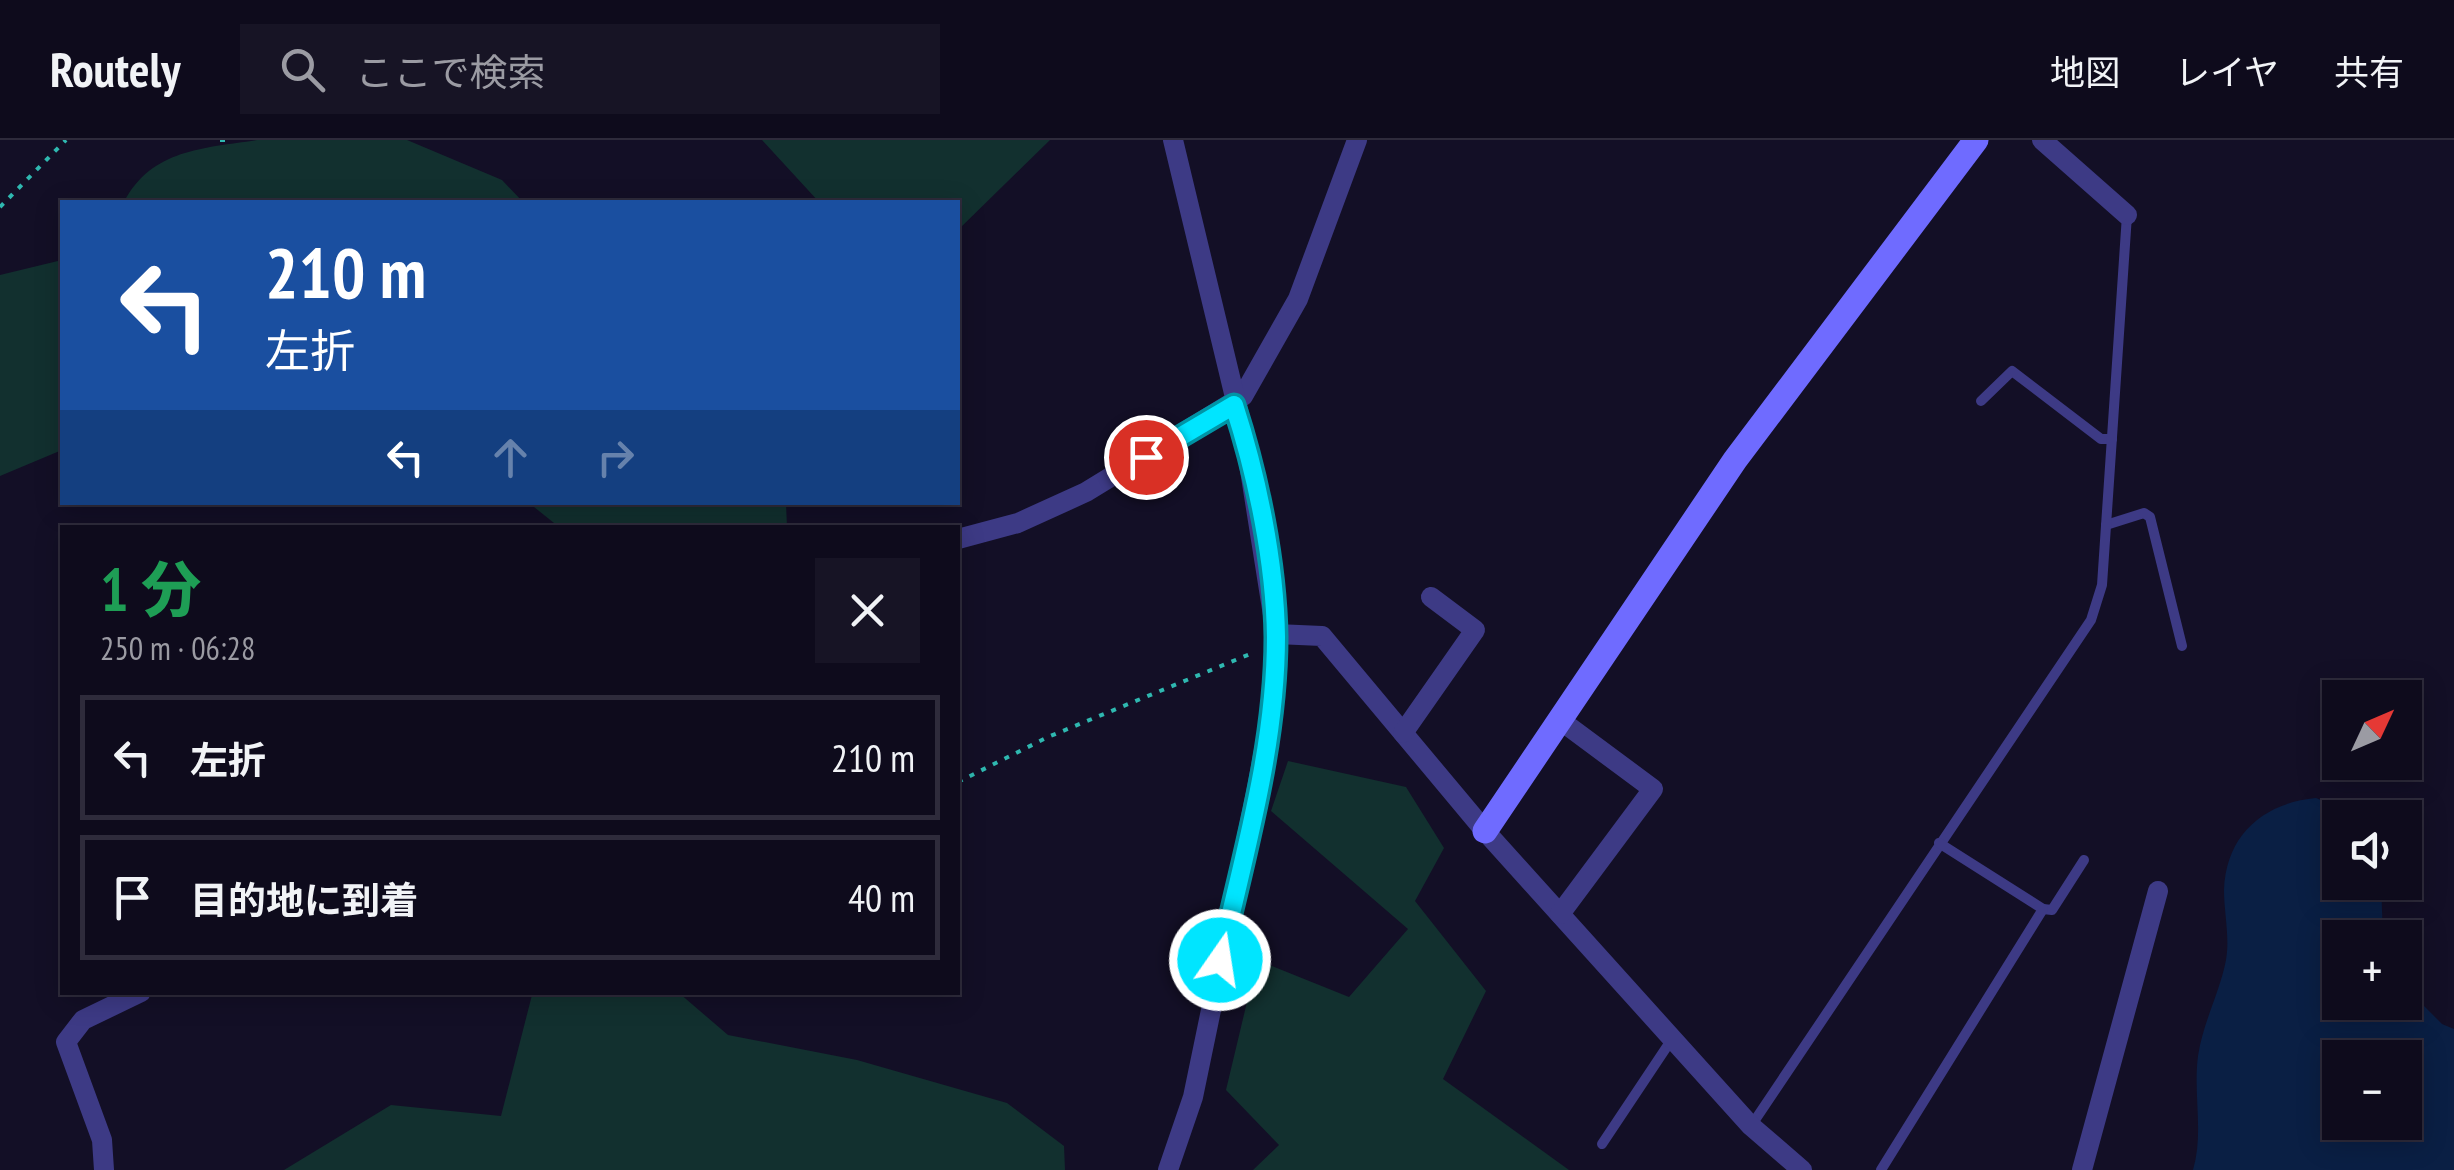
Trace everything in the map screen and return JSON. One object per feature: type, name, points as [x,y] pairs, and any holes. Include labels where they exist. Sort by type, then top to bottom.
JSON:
[{"type":"street","points":[[1168,1170],[1193,1097],[1257,788],[1270,718],[1276,640],[1258,510],[1173,140]]},
{"type":"street","points":[[960,538],[1018,524],[1051,509],[1234,405],[1276,343],[1298,299],[1358,140]]},
{"type":"street","points":[[1485,831],[1736,460],[1976,140]]},
{"type":"street","points":[[2042,140],[2127,215]]},
{"type":"street","points":[[1403,732],[1475,630],[1431,596]]},
{"type":"street","points":[[1276,640],[1322,636],[1485,831],[1751,1126],[1802,1170]]},
{"type":"street","points":[[1560,720],[1653,789],[1560,914]]},
{"type":"street","points":[[2082,1170],[2158,891]]},
{"type":"street","points":[[104,1170],[102,1140],[66,1042],[83,1020],[135,995]]},
{"type":"lane","points":[[1751,1126],[2091,620],[2102,585],[2127,215]]},
{"type":"lane","points":[[1981,401],[2012,371],[2101,438],[2112,439]]},
{"type":"lane","points":[[2106,525],[2144,513],[2150,517],[2182,646]]},
{"type":"lane","points":[[1939,844],[2043,909],[2052,910],[2084,860]]},
{"type":"lane","points":[[1880,1170],[2043,909]]},
{"type":"lane","points":[[1602,1144],[1672,1038]]},
{"type":"path","points":[[0,207],[66,140]]},
{"type":"path","points":[[960,781],[1048,737],[1276,640]]},
{"type":"green space","points":[[257,140],[407,140],[502,180],[521,200],[125,200],[149,171],[164,161],[199,149]]},
{"type":"green space","points":[[762,140],[1050,140],[960,228],[960,200],[817,200]]},
{"type":"green space","points":[[60,260],[60,451],[0,476],[0,275]]},
{"type":"green space","points":[[532,505],[786,505],[787,525],[556,525]]},
{"type":"green space","points":[[1288,761],[1406,787],[1444,848],[1415,901],[1486,991],[1443,1079],[1569,1170],[1253,1170],[1279,1145],[1226,1090],[1257,960],[1349,997],[1408,929],[1271,811]]},
{"type":"green space","points":[[532,995],[681,995],[728,1035],[857,1060],[1007,1103],[1064,1146],[1065,1170],[284,1170],[391,1105],[501,1116]]},
{"type":"water","points":[[2316,798],[2322,801],[2322,900],[2382,900],[2382,920],[2322,920],[2322,1020],[2422,1020],[2422,1004],[2442,1024],[2454,1029],[2454,1170],[2193,1170],[2198,1142],[2198,1056],[2227,951],[2226,870],[2240,838],[2251,825],[2280,807]]},
{"type":"route","points":[[1146,457],[1234,405],[1245,439],[1264,540],[1276,634],[1270,718],[1220,960]]}]
